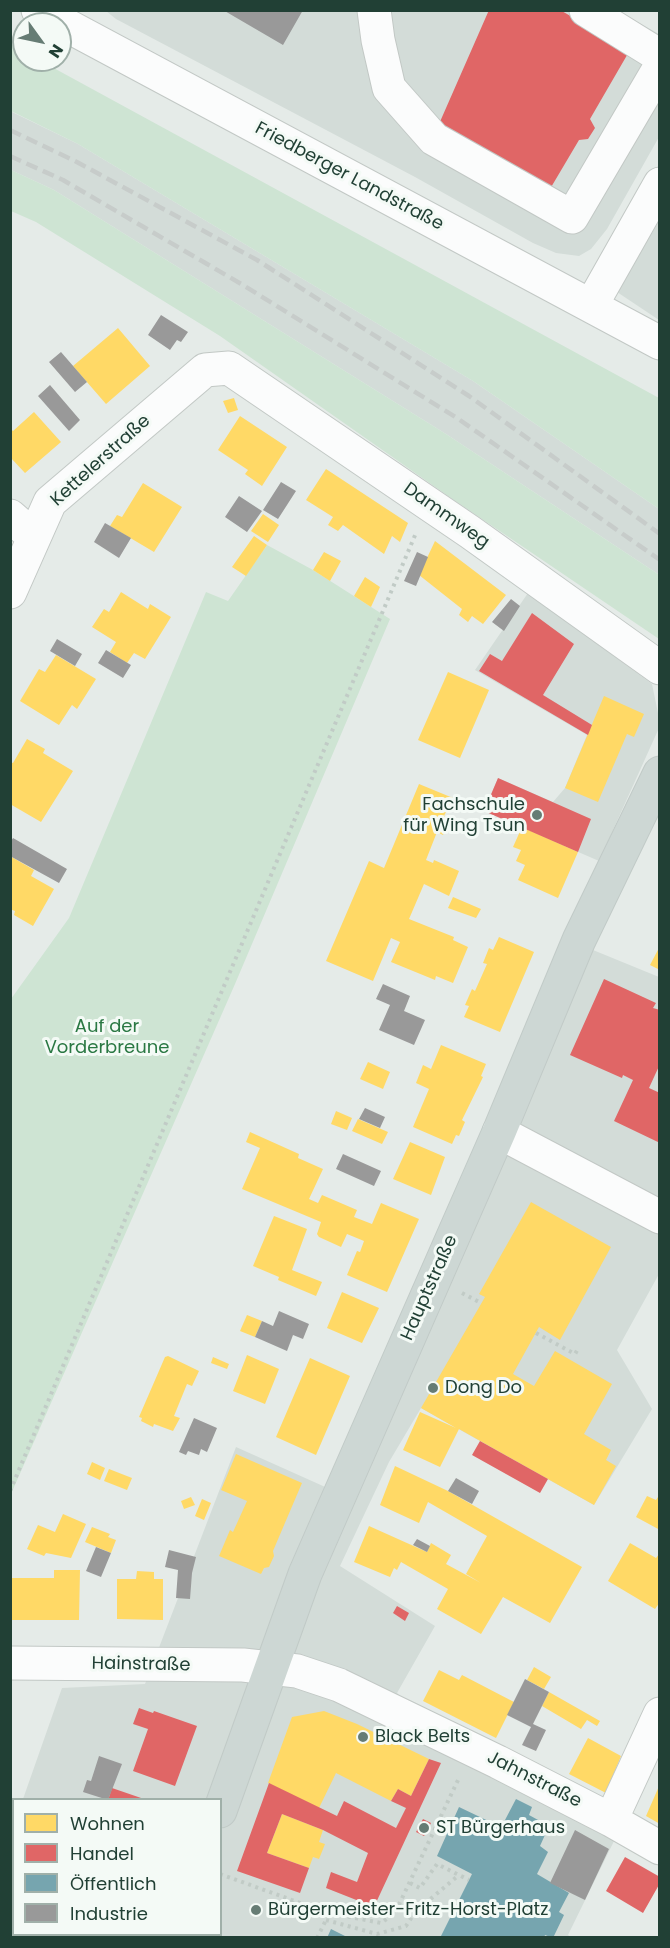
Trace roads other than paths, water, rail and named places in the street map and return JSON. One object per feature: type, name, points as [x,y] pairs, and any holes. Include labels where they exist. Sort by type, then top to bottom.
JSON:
[{"type":"main road","name":"Hauptstraße","points":[[222,1805],[305,1574],[499,1132],[579,940],[660,773]]},
{"type":"street","name":"Friedberger Landstraße","points":[[38,10],[660,344]]},
{"type":"street","points":[[374,10],[389,88],[434,139],[572,217],[660,67]]},
{"type":"street","points":[[586,10],[660,56]]},
{"type":"street","points":[[591,306],[660,184]]},
{"type":"street","name":"Dammweg","points":[[229,368],[428,504],[660,668]]},
{"type":"street","name":"Kettelerstraße","points":[[10,592],[22,526],[206,370],[229,368]]},
{"type":"street","points":[[499,1132],[660,1217]]},
{"type":"street","name":"Hainstraße","points":[[10,1663],[272,1667]]},
{"type":"street","name":"Jahnstraße","points":[[272,1667],[297,1671],[332,1682],[498,1762],[660,1848]]},
{"type":"street","points":[[611,1820],[660,1714]]},
{"type":"railway","points":[[10,130],[75,161],[257,260],[469,396],[660,534]]},
{"type":"railway","points":[[10,156],[63,180],[243,285],[457,418],[660,560]]},
{"type":"place","name":"Fachschule für Wing Tsun","points":[[537,815]]},
{"type":"place","name":"Dong Do","points":[[433,1388]]},
{"type":"place","name":"Black Belts","points":[[363,1737]]},
{"type":"place","name":"ST Bürgerhaus","points":[[424,1828]]},
{"type":"place","name":"Bürgermeister-Fritz-Horst-Platz","points":[[256,1910]]},
{"type":"park label","name":"Auf der Vorderbreune","points":[[107,1037]]}]
